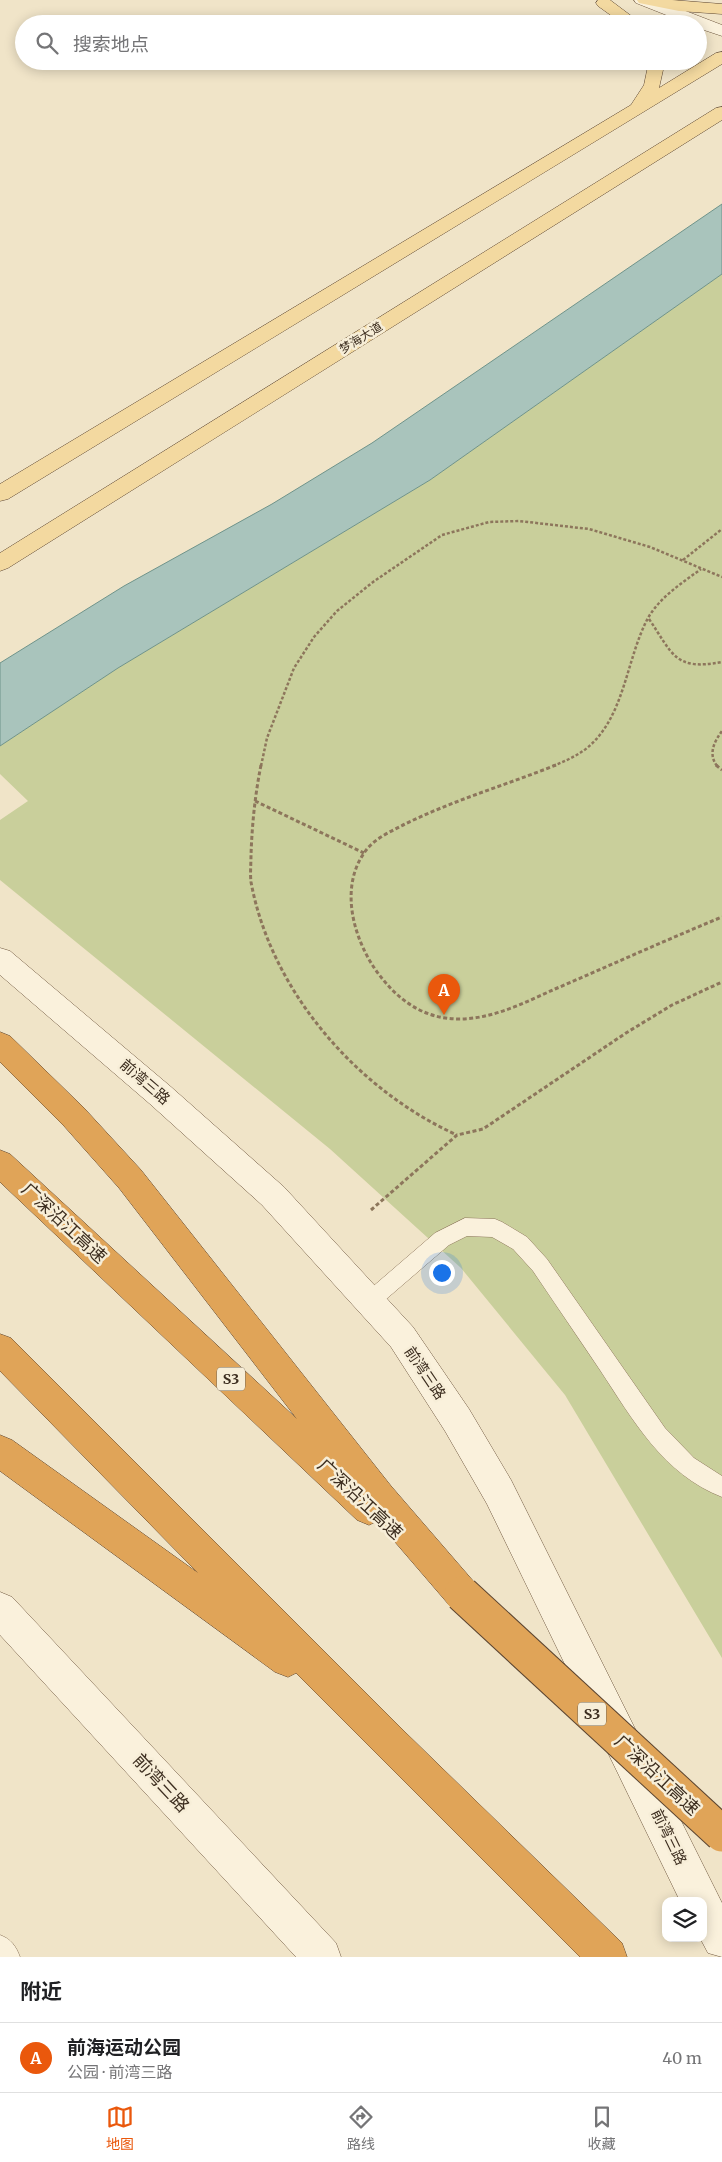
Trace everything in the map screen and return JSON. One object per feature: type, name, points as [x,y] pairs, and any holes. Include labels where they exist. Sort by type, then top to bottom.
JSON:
[{"type":"highway","points":[[0,1044],[74,1117],[130,1179],[379,1498],[462,1594]]},
{"type":"highway","name":"广深沿江高速","points":[[0,1163],[722,1834]]},
{"type":"highway","points":[[0,1349],[393,1746],[608,1957]]},
{"type":"highway","points":[[0,1450],[278,1651],[393,1746]]},
{"type":"main road","points":[[644,0],[679,6],[722,9]]},
{"type":"main road","points":[[601,2],[626,15]]},
{"type":"main road","points":[[707,65],[722,56]]},
{"type":"main road","points":[[636,108],[652,90],[656,70]]},
{"type":"main road","points":[[0,494],[699,70]]},
{"type":"main road","name":"梦海大道","points":[[0,563],[722,112]]},
{"type":"main road","points":[[668,145],[722,124]]},
{"type":"street","points":[[644,0],[682,15]]},
{"type":"street","points":[[707,25],[722,31]]},
{"type":"street","points":[[707,45],[722,52]]},
{"type":"street","name":"前湾三路","points":[[0,959],[160,1095],[273,1196],[402,1338],[457,1420],[499,1492],[698,1897]]},
{"type":"street","name":"前湾三路","points":[[0,1609],[322,1957]]},
{"type":"street","points":[[707,1914],[722,1939]]},
{"type":"lane","points":[[370,1301],[442,1239],[465,1227],[495,1228],[520,1243],[540,1265],[652,1431],[679,1460],[712,1483],[722,1487]]},
{"type":"lane","points":[[0,1947],[8,1957]]},
{"type":"path","points":[[456,1135],[428,1122],[372,1080],[322,1032],[288,982],[262,925],[251,880],[252,824],[267,738],[294,668],[314,637],[337,611],[373,582],[442,535],[469,526],[489,522],[552,523],[617,536],[683,560],[722,577]]},
{"type":"path","points":[[683,560],[722,529]]},
{"type":"path","points":[[701,568],[661,601],[648,618],[611,716],[600,734],[588,748],[560,763],[513,782],[445,805],[386,834],[364,853],[356,864],[350,898],[353,924],[369,961],[398,996],[419,1010],[442,1017],[460,1019],[484,1017],[534,998],[722,917]]},
{"type":"path","points":[[648,618],[677,659],[687,666],[703,667],[722,662]]},
{"type":"path","points":[[722,731],[713,747],[711,758],[715,766],[722,770]]},
{"type":"path","points":[[255,801],[364,853]]},
{"type":"path","points":[[372,1210],[456,1135],[483,1129],[626,1033],[672,1005],[722,982]]},
{"type":"green space","points":[[722,274],[722,1658],[565,1395],[461,1268],[330,1149],[0,880],[0,820],[28,801],[0,774],[0,746],[118,668],[430,480]]},
{"type":"water","points":[[722,204],[722,274],[430,480],[118,668],[0,746],[0,663],[124,586],[272,504],[372,443]]},
{"type":"place","name":"前海运动公园","points":[[444,1015]]}]
